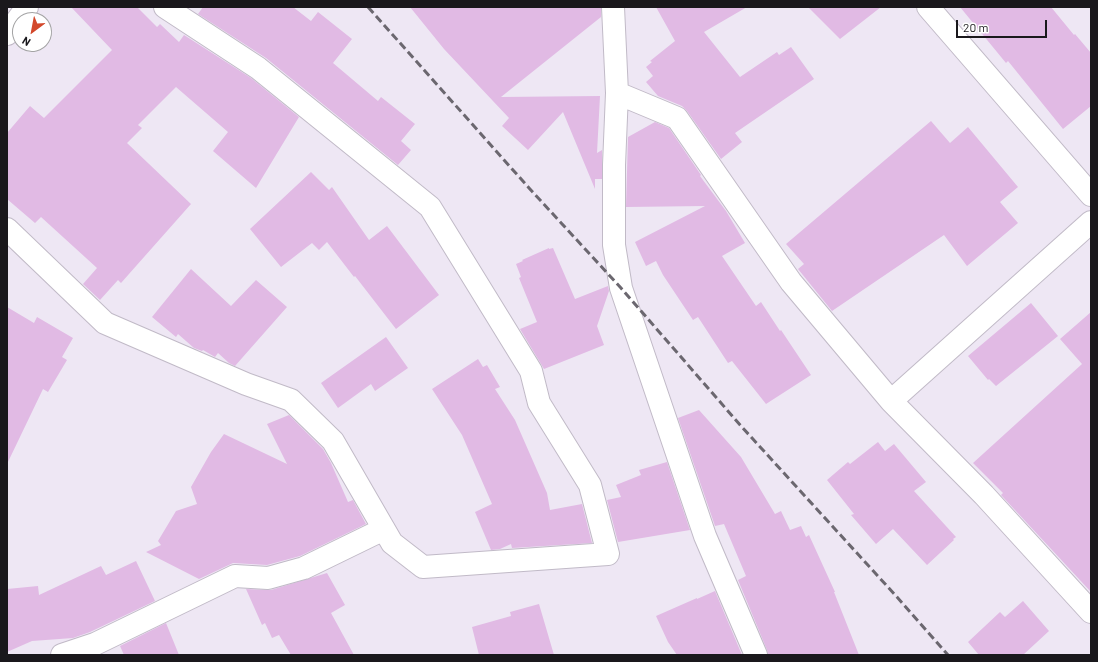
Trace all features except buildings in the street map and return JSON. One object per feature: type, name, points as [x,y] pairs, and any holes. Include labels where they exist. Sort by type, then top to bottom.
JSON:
[{"type":"street","points":[[7,34],[27,7]]},
{"type":"street","points":[[7,229],[105,323],[246,384],[290,400],[333,441],[392,543],[423,567],[608,554],[590,485],[538,403],[531,371],[430,208],[258,68],[165,7]]},
{"type":"street","points":[[613,7],[617,93],[614,165],[614,245],[621,288],[705,536],[756,655]]},
{"type":"street","points":[[928,7],[1091,195]]},
{"type":"street","points":[[617,93],[677,118],[791,282],[891,401],[984,495],[1091,612]]},
{"type":"street","points":[[891,401],[1091,222]]},
{"type":"street","points":[[62,655],[95,644],[234,576],[268,578],[304,568],[384,529]]},
{"type":"railway","points":[[368,7],[529,188],[621,288],[741,426],[948,655]]}]
